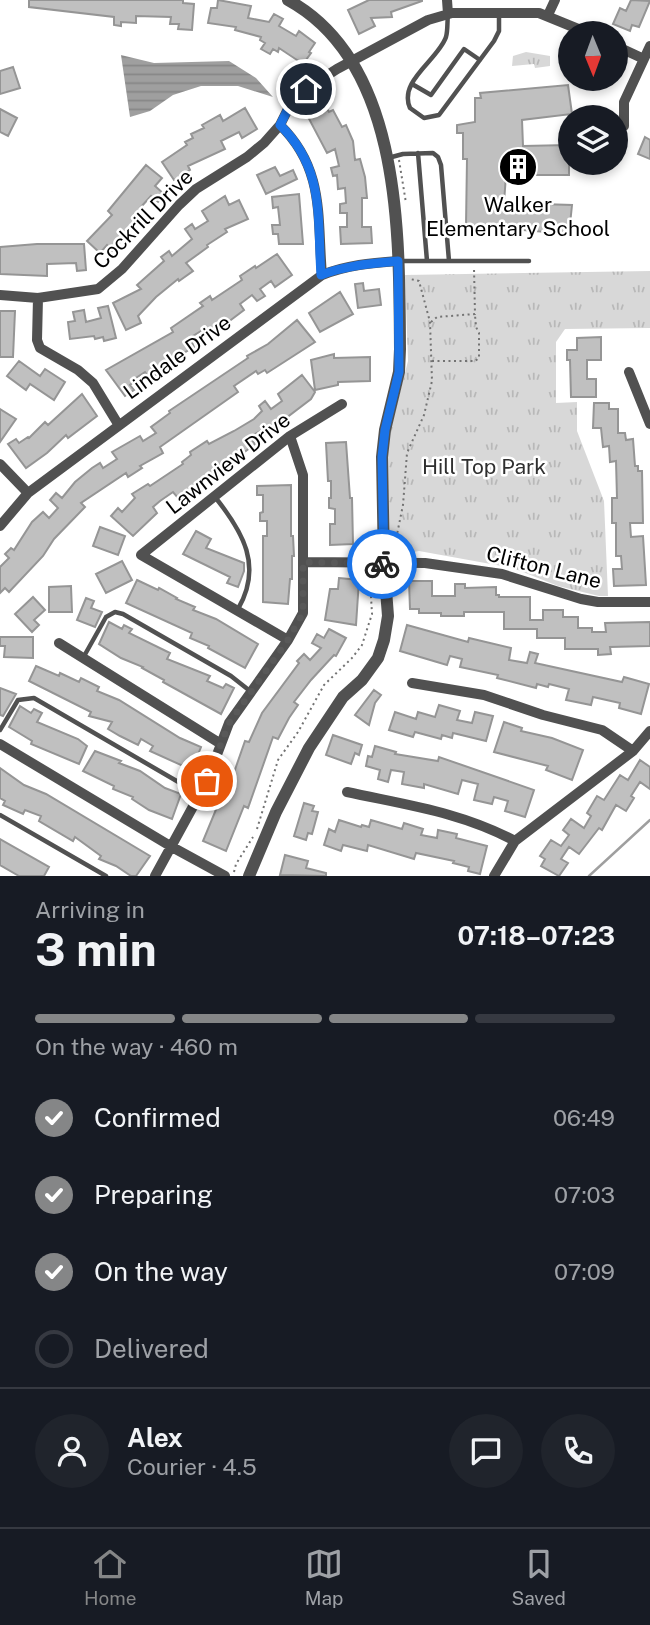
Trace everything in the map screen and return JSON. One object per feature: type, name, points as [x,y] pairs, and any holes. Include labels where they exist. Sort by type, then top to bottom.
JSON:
[{"type":"street","points":[[249,876],[275,812],[309,748],[337,706],[362,680],[378,658],[384,640],[388,617],[380,560],[382,457],[385,430],[399,372],[395,205],[387,158],[371,102],[352,61],[327,29],[310,13],[288,0]]},
{"type":"street","points":[[447,0],[448,14]]},
{"type":"street","points":[[548,15],[555,0]]},
{"type":"street","name":"Cockrill Drive","points":[[0,295],[38,298],[98,289],[121,270],[196,189],[264,144],[280,125],[288,109],[306,89],[422,22],[448,14],[534,12],[561,21]]},
{"type":"street","points":[[624,105],[650,46]]},
{"type":"street","points":[[628,52],[644,59]]},
{"type":"street","points":[[280,125],[302,150],[312,174],[317,194],[321,275]]},
{"type":"street","name":"Lindale Drive","points":[[0,526],[28,493],[321,275],[359,264],[398,266]]},
{"type":"street","points":[[38,298],[37,340],[40,348],[78,370],[93,383],[118,424]]},
{"type":"street","points":[[629,372],[650,424]]},
{"type":"street","name":"Lawnview Drive","points":[[237,611],[141,555],[290,436],[342,404]]},
{"type":"street","points":[[155,876],[200,795],[229,723],[288,640],[303,613],[303,475],[290,436]]},
{"type":"street","points":[[0,464],[28,493]]},
{"type":"street","name":"Clifton Lane","points":[[303,562],[380,560],[425,563],[502,574],[598,603],[650,602]]},
{"type":"street","points":[[237,611],[288,640]]},
{"type":"street","points":[[59,643],[221,744]]},
{"type":"street","points":[[412,684],[474,692],[543,715],[602,730],[633,751]]},
{"type":"street","points":[[494,876],[515,841],[633,751],[650,731]]},
{"type":"street","points":[[0,744],[225,876]]},
{"type":"street","points":[[347,792],[453,815],[479,823],[515,841]]},
{"type":"lane","points":[[448,14],[447,36],[412,84],[407,97],[410,108],[421,117],[439,115],[499,32],[499,13]]},
{"type":"lane","points":[[412,84],[431,95],[464,49],[480,60]]},
{"type":"lane","points":[[418,153],[427,261]]},
{"type":"lane","points":[[387,158],[418,153],[433,153],[438,157],[441,165],[449,261]]},
{"type":"lane","points":[[398,266],[427,261],[529,261]]},
{"type":"lane","points":[[215,496],[242,533],[246,547],[250,571],[248,593],[237,611]]},
{"type":"lane","points":[[83,658],[106,617],[115,612],[219,669],[251,691]]},
{"type":"lane","points":[[0,730],[18,700],[34,698],[200,795]]},
{"type":"lane","points":[[0,815],[106,876]]},
{"type":"path","points":[[432,361],[480,358],[475,314],[474,261]]},
{"type":"path","points":[[232,876],[262,815],[278,760],[298,732],[324,685],[362,645],[372,614],[370,579],[380,560],[395,548],[403,505],[407,453],[425,415],[430,397],[432,361],[430,323],[419,281],[410,279],[407,271],[398,266]]},
{"type":"path","points":[[430,323],[437,317],[475,314]]},
{"type":"green space","points":[[526,52],[550,56],[550,66],[512,66],[513,56]]},
{"type":"green space","name":"Hill Top Park","points":[[650,271],[650,328],[565,329],[556,342],[556,403],[577,402],[577,431],[604,501],[608,596],[558,586],[513,568],[419,551],[396,555],[388,542],[387,443],[408,361],[405,275]]},
{"type":"shaded area","points":[[121,55],[154,63],[229,61],[256,78],[273,97],[238,86],[201,86],[173,95],[150,111],[130,117]]},
{"type":"building","points":[[29,0],[183,0],[183,3],[194,4],[192,30],[178,29],[179,24],[170,24],[171,17],[136,16],[136,23],[121,22],[121,26],[114,25],[114,17],[29,7]]},
{"type":"building","points":[[218,0],[251,6],[248,18],[269,22],[274,14],[283,19],[279,26],[296,36],[299,31],[315,43],[309,52],[311,53],[303,64],[279,48],[278,52],[273,49],[270,54],[261,49],[265,43],[260,40],[261,37],[235,30],[236,27],[208,23],[211,8],[217,8]]},
{"type":"building","points":[[369,0],[422,1],[391,12],[392,17],[371,18],[375,26],[359,34],[348,10]]},
{"type":"building","points":[[631,0],[650,1],[639,27],[632,25],[630,31],[628,21],[614,21],[620,8],[626,11]]},
{"type":"building","points":[[13,67],[20,88],[0,94],[0,71]]},
{"type":"building","name":"Walker Elementary School","points":[[558,86],[558,91],[569,91],[571,105],[558,105],[558,116],[522,120],[523,146],[558,145],[558,175],[506,175],[504,203],[572,205],[569,234],[466,225],[467,159],[463,159],[463,133],[457,133],[457,125],[475,122],[475,98],[481,98],[480,93]]},
{"type":"building","points":[[325,106],[329,112],[333,110],[342,127],[346,125],[353,141],[355,160],[360,159],[367,198],[362,198],[362,227],[371,227],[372,243],[341,244],[340,227],[347,227],[347,213],[340,213],[340,204],[346,203],[345,188],[338,189],[337,175],[333,176],[331,168],[339,166],[335,149],[327,153],[307,115]]},
{"type":"building","points":[[245,108],[257,129],[242,138],[239,132],[221,141],[225,149],[188,166],[190,170],[174,180],[162,162],[187,145],[185,142],[193,138],[191,134],[204,128],[202,125],[220,115],[223,121]]},
{"type":"building","points":[[0,109],[17,118],[8,136],[0,132]]},
{"type":"building","points":[[645,137],[650,140],[650,159],[638,154]]},
{"type":"building","points":[[146,165],[162,178],[155,186],[165,195],[158,202],[151,196],[140,208],[147,214],[141,221],[112,251],[107,245],[100,253],[87,241],[112,215],[108,211]]},
{"type":"building","points":[[275,167],[280,176],[293,170],[297,179],[266,194],[257,175]]},
{"type":"building","points":[[299,194],[303,244],[279,244],[278,234],[273,234],[272,225],[280,225],[278,207],[273,208],[272,197]]},
{"type":"building","points":[[225,196],[229,205],[239,200],[248,219],[225,229],[227,232],[186,263],[193,271],[156,297],[138,316],[141,323],[126,330],[113,303],[141,289],[137,285],[164,261],[161,257],[169,251],[172,256],[192,239],[185,229],[192,224],[195,229],[208,221],[202,211]]},
{"type":"building","points":[[84,244],[86,270],[77,271],[76,263],[47,264],[47,276],[0,274],[0,247]]},
{"type":"building","points":[[277,254],[292,275],[275,287],[271,281],[260,289],[265,296],[257,301],[252,295],[240,304],[244,310],[209,336],[204,329],[190,338],[194,347],[175,358],[177,361],[150,379],[145,372],[133,380],[135,381],[130,385],[134,390],[125,396],[106,370],[173,332],[171,328],[203,306],[200,303],[210,296],[212,300],[242,280],[240,276]]},
{"type":"building","points":[[363,283],[364,291],[379,289],[381,305],[358,308],[355,284]]},
{"type":"building","points":[[340,292],[353,314],[320,332],[309,313]]},
{"type":"building","points":[[108,306],[116,338],[104,341],[103,337],[95,339],[94,336],[70,339],[68,322],[75,321],[73,312],[84,310],[86,322],[101,318],[98,308]]},
{"type":"building","points":[[0,311],[15,311],[13,357],[0,357]]},
{"type":"building","points":[[297,320],[315,342],[267,373],[265,370],[258,374],[256,371],[234,386],[238,392],[160,447],[163,453],[140,466],[142,468],[128,477],[126,473],[81,503],[85,507],[54,539],[43,556],[9,592],[5,588],[0,593],[0,567],[9,558],[5,554],[11,548],[14,550],[32,522],[43,512],[49,518],[58,508],[50,500],[56,493],[62,498],[75,482],[92,468],[100,463],[103,468],[117,459],[112,452],[140,436],[143,441],[156,433],[151,427],[170,413],[169,411],[268,344]]},
{"type":"building","points":[[601,337],[601,360],[587,360],[587,379],[596,379],[596,397],[571,397],[570,360],[567,360],[567,350],[577,350],[577,338]]},
{"type":"building","points":[[334,354],[334,358],[370,357],[370,381],[338,382],[338,385],[315,390],[311,360]]},
{"type":"building","points":[[19,361],[40,376],[45,369],[65,382],[54,400],[30,384],[26,390],[7,376]]},
{"type":"building","points":[[302,375],[315,392],[311,399],[265,434],[262,430],[250,437],[255,444],[213,469],[215,472],[178,498],[173,492],[160,501],[153,507],[157,513],[133,536],[111,516],[118,508],[122,512],[135,498],[132,494],[148,484],[150,486],[183,464],[191,455],[190,452],[254,419],[262,411],[259,406],[265,401],[271,409],[282,401],[278,394]]},
{"type":"building","points":[[82,394],[97,416],[68,438],[66,435],[26,468],[8,444],[16,439],[19,443],[29,438],[45,422],[48,425]]},
{"type":"building","points":[[594,403],[609,403],[609,409],[618,409],[618,433],[625,433],[626,440],[633,439],[635,466],[638,466],[638,471],[642,471],[643,523],[630,523],[631,537],[643,536],[646,585],[614,586],[613,569],[622,569],[621,556],[616,556],[616,523],[612,523],[612,498],[617,498],[616,461],[610,462],[609,446],[603,447],[601,428],[593,428]]},
{"type":"building","points":[[0,409],[16,419],[0,442]]},
{"type":"building","points":[[346,442],[352,498],[353,544],[330,545],[330,524],[335,524],[335,509],[329,508],[331,481],[328,481],[326,443]]},
{"type":"building","points":[[291,485],[291,536],[294,556],[288,604],[263,602],[263,536],[267,536],[267,521],[260,521],[263,495],[257,495],[257,486]]},
{"type":"building","points":[[100,527],[125,536],[118,555],[93,546]]},
{"type":"building","points":[[196,531],[211,539],[206,548],[244,563],[238,587],[227,583],[230,577],[183,554]]},
{"type":"building","points":[[122,561],[132,580],[106,593],[96,574]]},
{"type":"building","points":[[339,578],[359,580],[356,625],[325,620],[330,589],[338,589]]},
{"type":"building","points":[[137,580],[195,607],[193,610],[216,619],[258,644],[245,668],[190,638],[192,633],[126,603]]},
{"type":"building","points":[[409,581],[432,581],[432,596],[455,596],[455,584],[465,584],[465,588],[496,587],[496,595],[499,597],[530,597],[530,620],[543,620],[543,610],[563,610],[563,617],[578,617],[578,628],[592,628],[592,632],[606,632],[605,623],[650,622],[650,646],[610,647],[611,654],[598,655],[598,649],[565,649],[565,638],[537,638],[537,629],[504,629],[504,612],[464,612],[464,616],[419,613],[419,609],[410,609]]},
{"type":"building","points":[[71,586],[72,612],[49,612],[49,587]]},
{"type":"building","points":[[33,597],[45,610],[34,620],[39,625],[32,632],[15,614]]},
{"type":"building","points":[[86,598],[94,601],[91,608],[102,612],[95,627],[77,620]]},
{"type":"building","points":[[109,622],[122,629],[124,625],[132,629],[129,633],[170,653],[167,659],[210,676],[207,681],[223,688],[226,684],[234,688],[221,714],[99,644]]},
{"type":"building","points":[[407,625],[468,642],[469,638],[511,648],[509,660],[527,663],[530,652],[538,654],[535,663],[622,682],[624,677],[649,684],[641,714],[619,708],[620,703],[593,697],[591,705],[566,700],[569,689],[549,684],[548,687],[537,684],[536,688],[497,678],[498,675],[460,667],[462,659],[450,656],[447,665],[400,651]]},
{"type":"building","points":[[329,629],[346,638],[336,656],[334,655],[311,680],[294,702],[298,705],[278,739],[273,737],[248,808],[244,806],[226,851],[203,841],[227,783],[230,784],[245,741],[249,742],[262,713],[299,663],[297,661],[304,654],[310,660],[321,648],[312,643],[317,634],[324,638]]},
{"type":"building","points":[[0,637],[33,637],[33,658],[4,657],[5,646],[0,646]]},
{"type":"building","points":[[36,666],[79,682],[81,678],[99,687],[97,691],[119,700],[180,738],[201,747],[192,770],[150,751],[153,746],[141,739],[138,745],[120,736],[108,729],[112,722],[89,716],[91,712],[29,681]]},
{"type":"building","points":[[0,688],[16,694],[3,716],[0,715]]},
{"type":"building","points":[[374,690],[381,695],[375,703],[369,725],[355,715]]},
{"type":"building","points":[[439,705],[460,711],[457,720],[472,723],[475,712],[493,716],[486,741],[453,733],[452,738],[442,735],[441,739],[415,732],[413,737],[389,730],[395,712],[416,719],[418,712],[435,717]]},
{"type":"building","points":[[20,706],[31,713],[34,709],[42,713],[37,722],[78,739],[87,746],[79,764],[31,744],[32,741],[9,727]]},
{"type":"building","points":[[504,722],[522,728],[521,731],[552,738],[583,750],[572,780],[546,770],[548,766],[494,752]]},
{"type":"building","points":[[333,735],[362,745],[359,755],[355,753],[351,764],[326,755]]},
{"type":"building","points":[[375,746],[396,752],[395,754],[438,761],[439,757],[534,790],[525,817],[505,811],[508,801],[494,797],[492,804],[474,800],[478,784],[462,780],[458,794],[424,784],[424,788],[402,784],[404,772],[391,770],[388,782],[378,779],[380,770],[366,766],[368,756],[372,757]]},
{"type":"building","points":[[95,751],[121,761],[119,763],[140,771],[165,788],[181,794],[172,819],[149,810],[132,799],[133,797],[113,789],[114,786],[83,771]]},
{"type":"building","points":[[640,760],[650,767],[650,789],[640,782],[626,811],[616,805],[602,830],[599,828],[579,854],[569,847],[561,859],[568,863],[559,876],[541,866],[545,859],[540,856],[551,840],[561,846],[569,835],[563,830],[571,819],[584,828],[591,816],[587,813],[597,796],[604,800],[620,775],[628,780]]},
{"type":"building","points":[[0,768],[24,785],[46,794],[150,856],[136,876],[131,876],[99,859],[101,856],[75,837],[73,841],[39,821],[41,816],[25,810],[23,814],[3,805],[5,801],[0,798]]},
{"type":"building","points":[[304,803],[314,806],[312,811],[318,812],[312,834],[308,833],[306,840],[294,836]]},
{"type":"building","points":[[339,820],[369,827],[371,820],[402,829],[404,823],[423,829],[421,835],[437,838],[438,830],[457,834],[456,838],[487,846],[480,874],[468,871],[469,867],[453,863],[454,861],[416,853],[414,859],[368,845],[367,851],[343,845],[341,851],[324,845],[329,829],[335,832]]},
{"type":"building","points":[[0,839],[49,867],[44,876],[19,876],[0,865]]},
{"type":"building","points":[[285,855],[308,861],[306,868],[326,873],[326,876],[280,875]]},
{"type":"waterway","points":[[589,876],[650,820]]},
{"type":"way so far","points":[[207,781],[229,723],[288,640],[303,613],[303,562],[382,564]]},
{"type":"place","name":"Walker Elementary School","points":[[518,167]]},
{"type":"route","points":[[306,89],[288,109],[280,125],[302,150],[312,174],[317,194],[321,275],[359,264],[398,261],[399,372],[385,430],[382,457],[382,564]]}]
